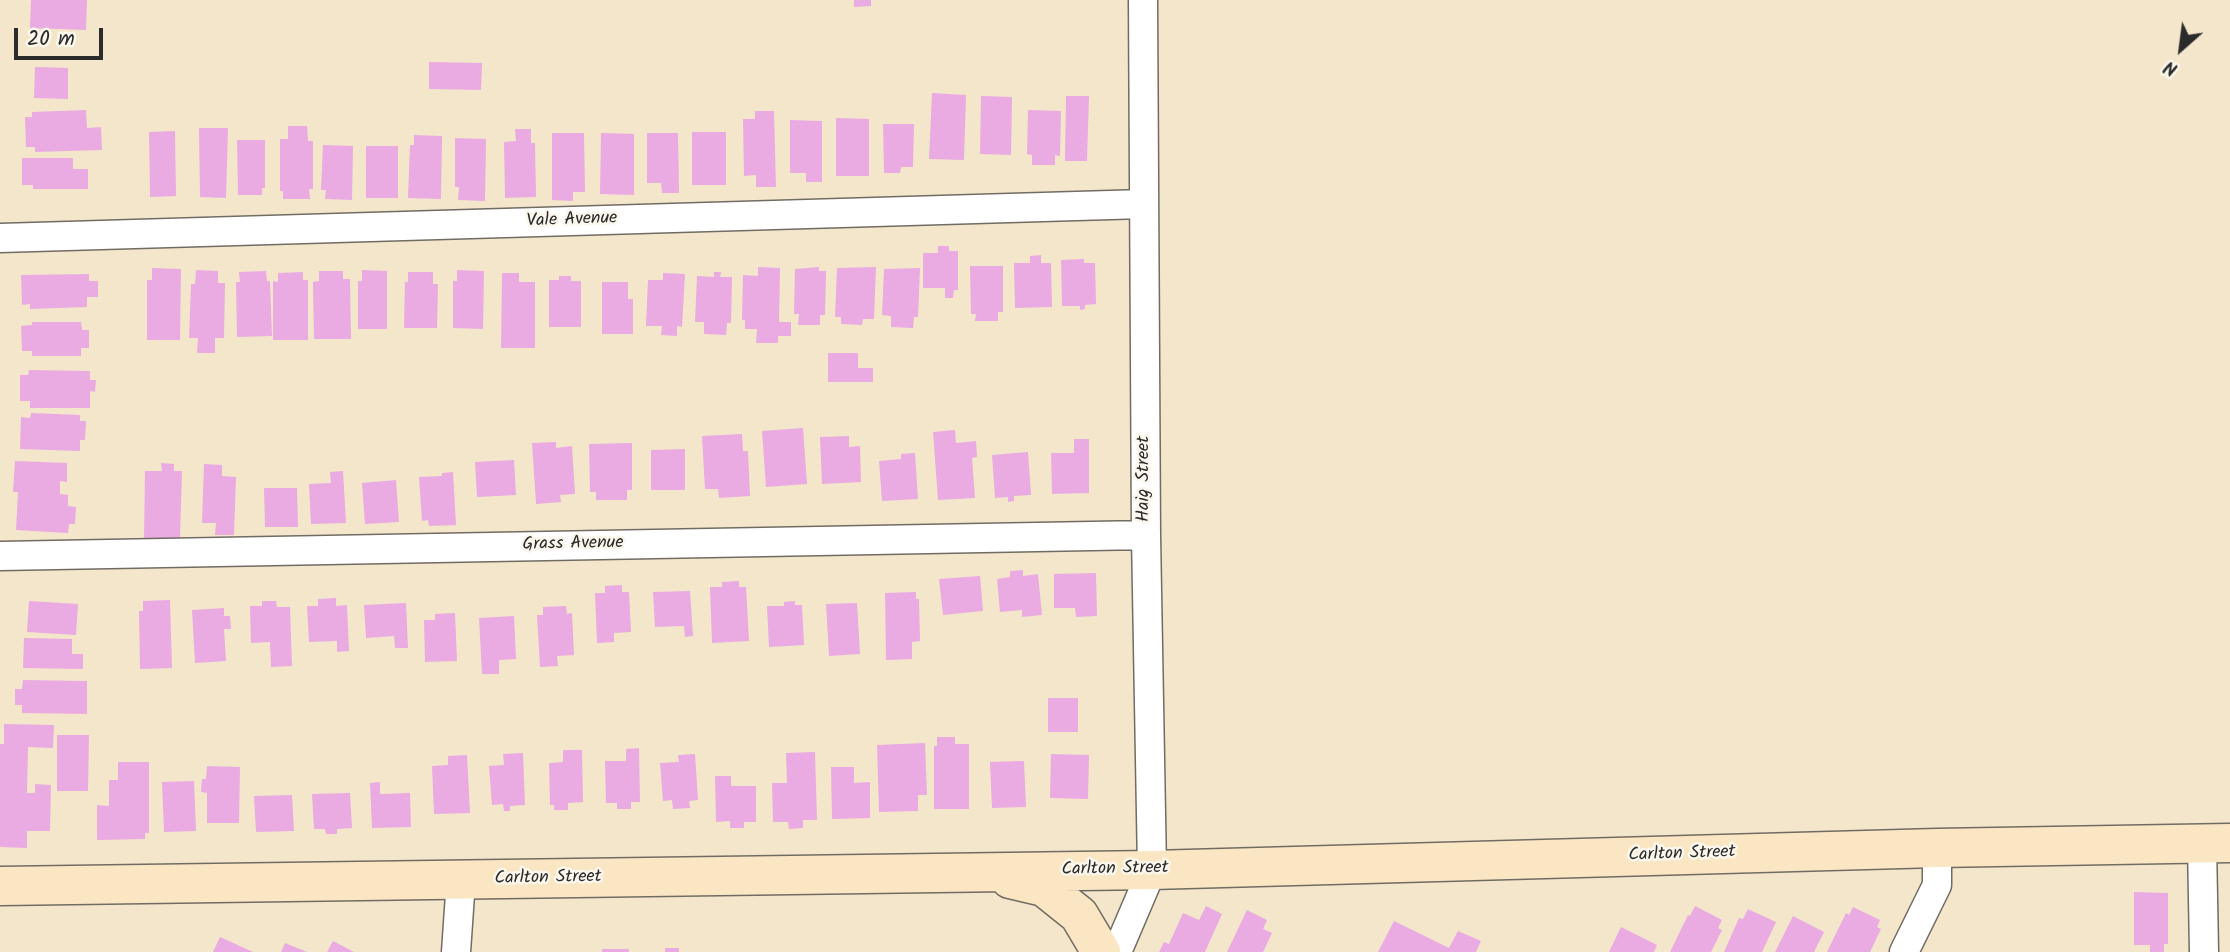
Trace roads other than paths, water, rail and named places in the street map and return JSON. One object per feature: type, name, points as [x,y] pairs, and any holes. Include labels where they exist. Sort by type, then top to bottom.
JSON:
[{"type":"main road","name":"Carlton Street","points":[[0,886],[1152,870],[2216,843]]},
{"type":"main road","points":[[977,872],[1044,887],[1079,915],[1101,952]]},
{"type":"street","name":"Haig Street","points":[[1117,952],[1152,870],[1146,535],[1143,0]]},
{"type":"street","name":"Vale Avenue","points":[[0,238],[1144,204]]},
{"type":"street","name":"Grass Avenue","points":[[0,556],[1146,535]]},
{"type":"street","points":[[2204,952],[2216,843]]},
{"type":"street","points":[[1904,952],[1937,885],[1937,848]]},
{"type":"street","points":[[456,952],[461,880]]}]
